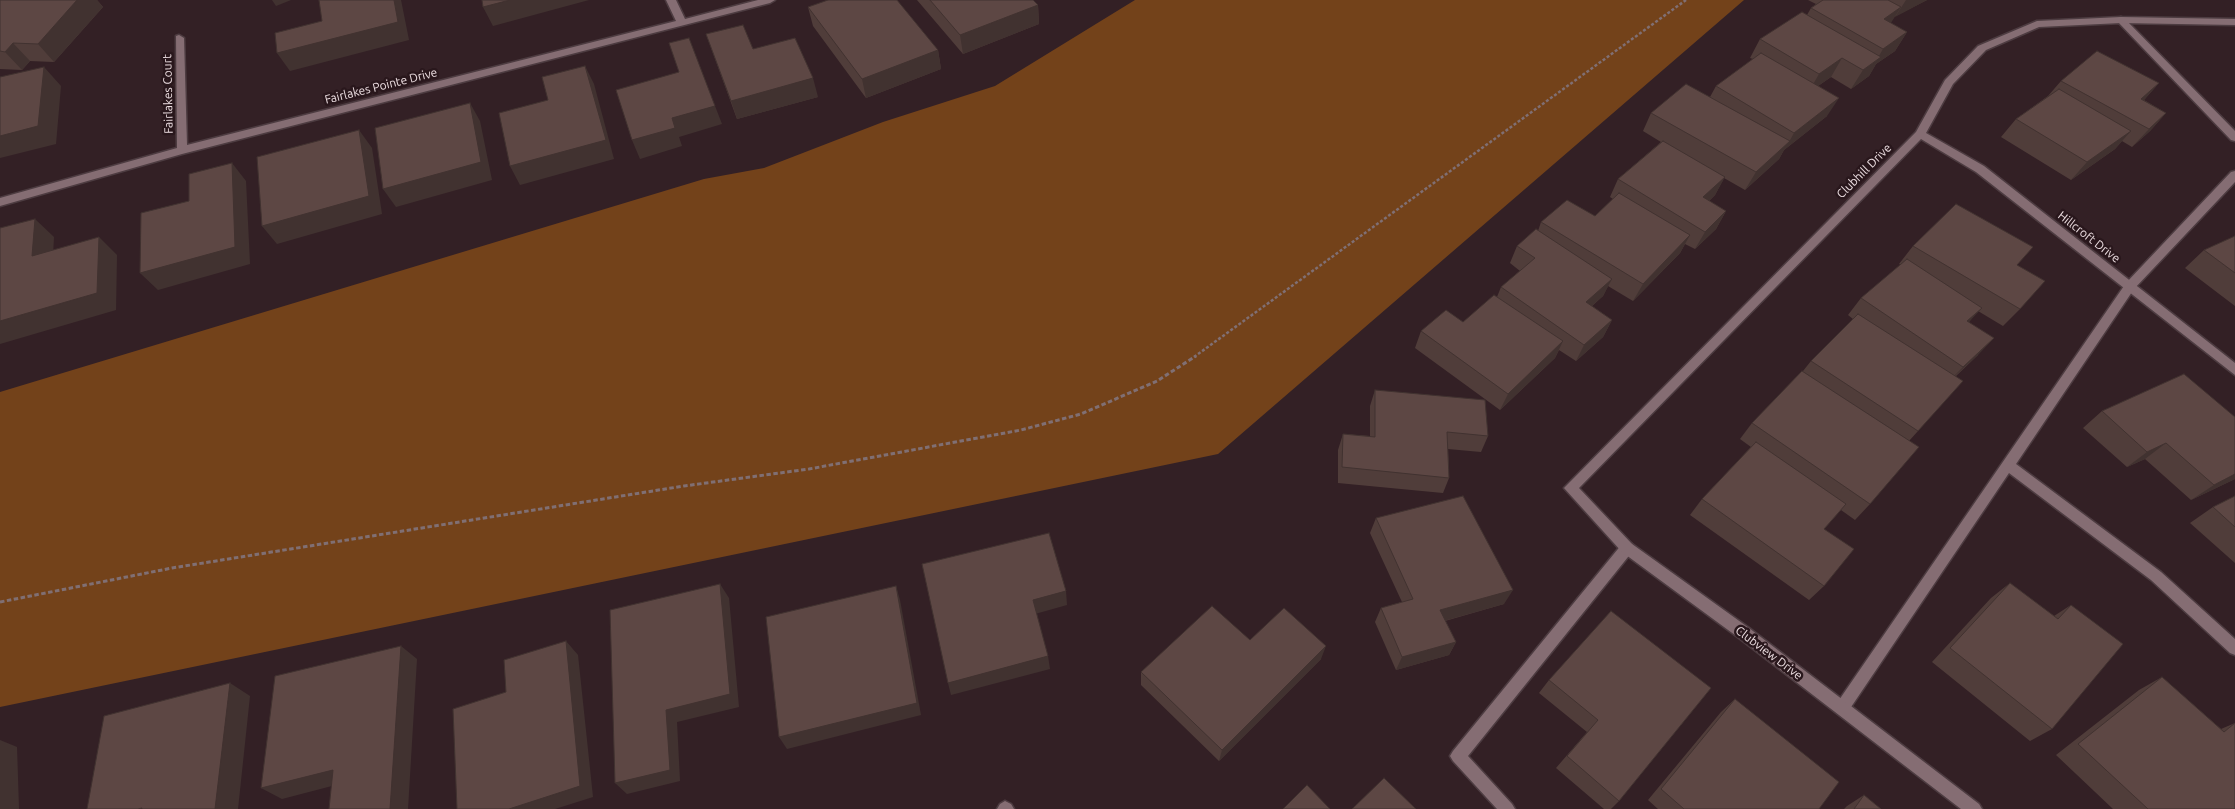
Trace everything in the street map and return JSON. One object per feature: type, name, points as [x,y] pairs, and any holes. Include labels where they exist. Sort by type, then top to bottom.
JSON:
[{"type":"street","points":[[672,0],[681,21]]},
{"type":"street","name":"Fairlakes Pointe Drive","points":[[0,202],[182,150],[681,21],[770,0]]},
{"type":"street","points":[[2121,20],[2235,137]]},
{"type":"street","name":"Clubhill Drive","points":[[1571,488],[1920,134],[1949,82],[1982,48],[2037,24],[2121,20],[2235,22]]},
{"type":"street","name":"Fairlakes Court","points":[[179,38],[182,150]]},
{"type":"street","name":"Hillcroft Drive","points":[[1920,134],[1980,169],[2235,370]]},
{"type":"street","points":[[1842,708],[2130,286],[2235,175]]},
{"type":"street","points":[[2008,465],[2156,576],[2235,648]]},
{"type":"street","name":"Clubview Drive","points":[[1571,488],[1627,548],[1974,809]]},
{"type":"street","points":[[1507,809],[1458,756],[1627,548]]},
{"type":"path","points":[[0,602],[172,568],[684,486],[809,469],[1011,432],[1080,414],[1131,393],[1179,368],[1686,0]]},
{"type":"shaded area","points":[[1135,0],[1744,0],[1218,454],[0,707],[0,392],[704,179],[764,168],[883,122],[995,86]]},
{"type":"building","points":[[0,0],[77,0],[38,44],[13,43],[5,52],[0,51]]},
{"type":"building","points":[[319,0],[394,0],[398,22],[277,53],[275,33],[322,21]]},
{"type":"building","points":[[482,0],[510,0],[483,7]]},
{"type":"building","points":[[828,0],[897,0],[938,50],[862,79],[808,7]]},
{"type":"building","points":[[930,0],[1033,0],[1038,5],[960,35]]},
{"type":"building","points":[[1823,0],[1888,0],[1901,7],[1884,19],[1907,32],[1883,49],[1811,8]]},
{"type":"building","points":[[1802,12],[1881,57],[1863,70],[1842,58],[1819,74],[1760,39]]},
{"type":"building","points":[[743,25],[753,49],[795,38],[813,78],[731,101],[706,34]]},
{"type":"building","points":[[689,38],[715,106],[672,118],[675,128],[632,140],[616,90],[679,72],[669,43]]},
{"type":"building","points":[[2097,51],[2159,83],[2141,99],[2166,113],[2149,129],[2061,81]]},
{"type":"building","points":[[1761,53],[1839,98],[1794,133],[1716,86]]},
{"type":"building","points":[[585,66],[606,140],[510,166],[499,113],[548,100],[542,77]]},
{"type":"building","points":[[44,67],[38,126],[0,136],[0,77]]},
{"type":"building","points":[[1686,84],[1790,141],[1756,172],[1651,113]]},
{"type":"building","points":[[2059,89],[2131,131],[2087,162],[2016,119]]},
{"type":"building","points":[[470,103],[481,162],[383,189],[375,128]]},
{"type":"building","points":[[359,130],[369,196],[262,226],[257,157]]},
{"type":"building","points":[[1663,141],[1725,177],[1703,197],[1726,211],[1705,232],[1618,179]]},
{"type":"building","points":[[232,163],[235,247],[140,273],[141,213],[189,201],[189,174]]},
{"type":"building","points":[[1619,193],[1690,235],[1643,284],[1541,222],[1567,200],[1595,216]]},
{"type":"building","points":[[1956,204],[2033,247],[2017,265],[2045,281],[2020,309],[1913,246]]},
{"type":"building","points":[[35,219],[32,256],[99,237],[97,293],[0,321],[0,228]]},
{"type":"building","points":[[1536,229],[1612,279],[1586,302],[1612,320],[1584,345],[1501,287],[1535,258],[1517,246]]},
{"type":"building","points":[[2235,236],[2235,273],[2204,250]]},
{"type":"building","points":[[1907,259],[1982,308],[1967,321],[1994,338],[1963,367],[1861,298]]},
{"type":"building","points":[[1494,295],[1563,341],[1508,394],[1421,331],[1446,310],[1463,322]]},
{"type":"building","points":[[1858,314],[1963,381],[1918,431],[1811,361]]},
{"type":"building","points":[[1802,371],[1919,447],[1870,504],[1752,423]]},
{"type":"building","points":[[2184,374],[2235,417],[2235,474],[2214,485],[2166,443],[2147,452],[2102,411]]},
{"type":"building","points":[[1375,390],[1485,400],[1488,436],[1447,432],[1449,478],[1342,467],[1343,434],[1375,437]]},
{"type":"building","points":[[1756,442],[1846,504],[1824,529],[1854,549],[1824,586],[1702,499]]},
{"type":"building","points":[[1463,496],[1513,590],[1440,610],[1456,642],[1402,657],[1381,608],[1413,599],[1376,518]]},
{"type":"building","points":[[2235,496],[2235,527],[2213,507]]},
{"type":"building","points":[[1049,533],[1066,591],[1033,600],[1048,656],[948,683],[922,564]]},
{"type":"building","points":[[2010,583],[2058,619],[2071,605],[2123,644],[2052,729],[1950,648]]},
{"type":"building","points":[[720,584],[730,694],[666,710],[670,770],[615,783],[610,610]]},
{"type":"building","points":[[896,586],[917,703],[779,737],[766,617]]},
{"type":"building","points":[[1212,606],[1250,640],[1284,608],[1326,646],[1222,750],[1141,672]]},
{"type":"building","points":[[1611,611],[1711,688],[1619,801],[1567,756],[1598,720],[1549,680]]},
{"type":"building","points":[[566,641],[580,786],[509,809],[457,809],[453,709],[506,692],[504,660]]},
{"type":"building","points":[[401,646],[390,809],[329,809],[333,770],[261,788],[275,676]]},
{"type":"building","points":[[2162,677],[2224,732],[2235,723],[2235,809],[2148,809],[2078,744]]},
{"type":"building","points":[[230,683],[215,809],[87,809],[104,716]]},
{"type":"building","points":[[1735,699],[1839,782],[1819,809],[1684,809],[1661,789]]},
{"type":"building","points":[[1384,778],[1416,809],[1352,809]]},
{"type":"building","points":[[1307,785],[1330,809],[1283,809]]},
{"type":"building","points":[[1864,795],[1881,809],[1854,809]]}]
